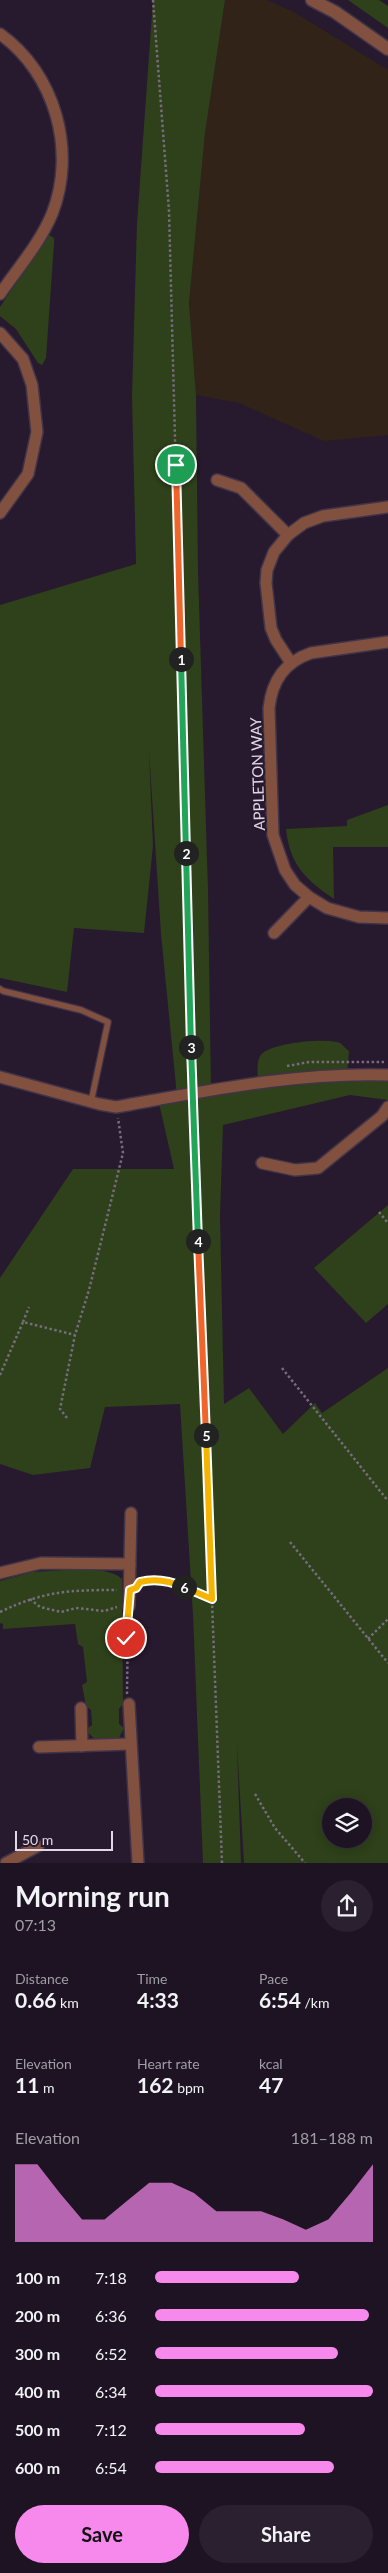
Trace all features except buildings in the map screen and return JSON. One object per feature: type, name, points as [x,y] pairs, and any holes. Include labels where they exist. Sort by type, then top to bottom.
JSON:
[{"type":"street","points":[[312,0],[335,12],[388,49]]},
{"type":"street","points":[[0,34],[30,63],[49,92],[58,127],[62,165],[57,198],[46,227],[0,294]]},
{"type":"street","points":[[0,333],[23,359],[32,385],[37,432],[28,474],[0,512]]},
{"type":"street","points":[[217,480],[241,488],[288,536]]},
{"type":"street","points":[[291,662],[276,640],[271,628],[266,583],[267,570],[274,552],[304,522],[323,516],[388,507]]},
{"type":"street","name":"APPLETON WAY","points":[[388,642],[311,653],[291,662],[276,681],[271,693],[269,708],[273,835],[285,870],[295,885],[309,898],[344,914],[388,918]]},
{"type":"street","points":[[274,933],[309,898]]},
{"type":"street","points":[[0,1078],[116,1107],[305,1077],[347,1074],[388,1075]]},
{"type":"street","points":[[262,1163],[295,1170],[318,1168],[382,1116],[388,1107]]},
{"type":"street","points":[[129,1606],[131,1513]]},
{"type":"street","points":[[0,1573],[41,1563],[130,1564]]},
{"type":"street","points":[[129,1704],[138,1863]]},
{"type":"street","points":[[81,1708],[82,1746]]},
{"type":"street","points":[[39,1747],[131,1744]]},
{"type":"street","points":[[13,1861],[38,1846]]},
{"type":"lane","points":[[0,989],[3,992],[81,1010],[108,1022],[92,1102]]},
{"type":"path","points":[[153,0],[170,211],[192,1094],[222,1863]]},
{"type":"path","points":[[67,1418],[60,1409],[75,1335],[89,1290],[123,1153],[116,1107]]},
{"type":"path","points":[[379,1212],[388,1223]]},
{"type":"path","points":[[0,1374],[29,1308]]},
{"type":"path","points":[[23,1322],[75,1335]]},
{"type":"path","points":[[282,1368],[388,1501]]},
{"type":"path","points":[[290,1542],[388,1663]]},
{"type":"path","points":[[0,1612],[44,1594],[130,1590],[136,1588],[140,1582],[164,1581],[212,1599]]},
{"type":"path","points":[[30,1599],[40,1607],[62,1612],[76,1608],[104,1611],[119,1606],[129,1606],[126,1647],[127,1699],[129,1704]]},
{"type":"path","points":[[368,1638],[388,1619]]},
{"type":"path","points":[[255,1794],[275,1828],[306,1863]]},
{"type":"shaded area","points":[[225,0],[267,0],[294,12],[388,70],[388,435],[324,441],[239,403],[196,395],[189,303],[205,133]]},
{"type":"green space","points":[[153,0],[225,0],[205,133],[189,303],[196,395],[198,572],[208,890],[211,1090],[258,1084],[258,1062],[260,1056],[265,1051],[297,1042],[333,1041],[340,1043],[349,1051],[347,1074],[388,1075],[388,1100],[350,1095],[223,1125],[220,1216],[224,1404],[249,1388],[283,1434],[315,1403],[322,1413],[388,1368],[388,1863],[244,1863],[237,1745],[241,1863],[203,1863],[193,1615],[180,1404],[105,1407],[90,1468],[33,1475],[0,1464],[0,1278],[73,1169],[174,1169],[158,1099],[177,1096],[161,934],[149,751],[153,846],[144,933],[74,928],[67,992],[0,978],[0,605],[136,564],[132,396],[137,223]]},
{"type":"green space","points":[[348,0],[379,0],[388,6],[388,28]]},
{"type":"green space","points":[[49,235],[54,238],[54,244],[46,358],[42,365],[38,363],[16,329],[0,316],[0,307]]},
{"type":"green space","points":[[388,805],[388,847],[333,847],[334,899],[307,878],[295,862],[286,829],[347,826],[347,820]]},
{"type":"green space","points":[[388,1205],[388,1304],[366,1323],[314,1268]]},
{"type":"green space","points":[[82,1569],[109,1572],[122,1579],[123,1704],[119,1709],[119,1724],[124,1728],[119,1738],[95,1739],[88,1733],[88,1728],[92,1725],[91,1710],[86,1706],[82,1685],[87,1682],[83,1647],[78,1644],[75,1624],[3,1629],[3,1624],[0,1623],[0,1581],[32,1572]]},
{"type":"route","points":[[126,1638],[130,1590],[136,1588],[140,1582],[172,1582],[212,1599],[192,1094],[176,465]]}]
